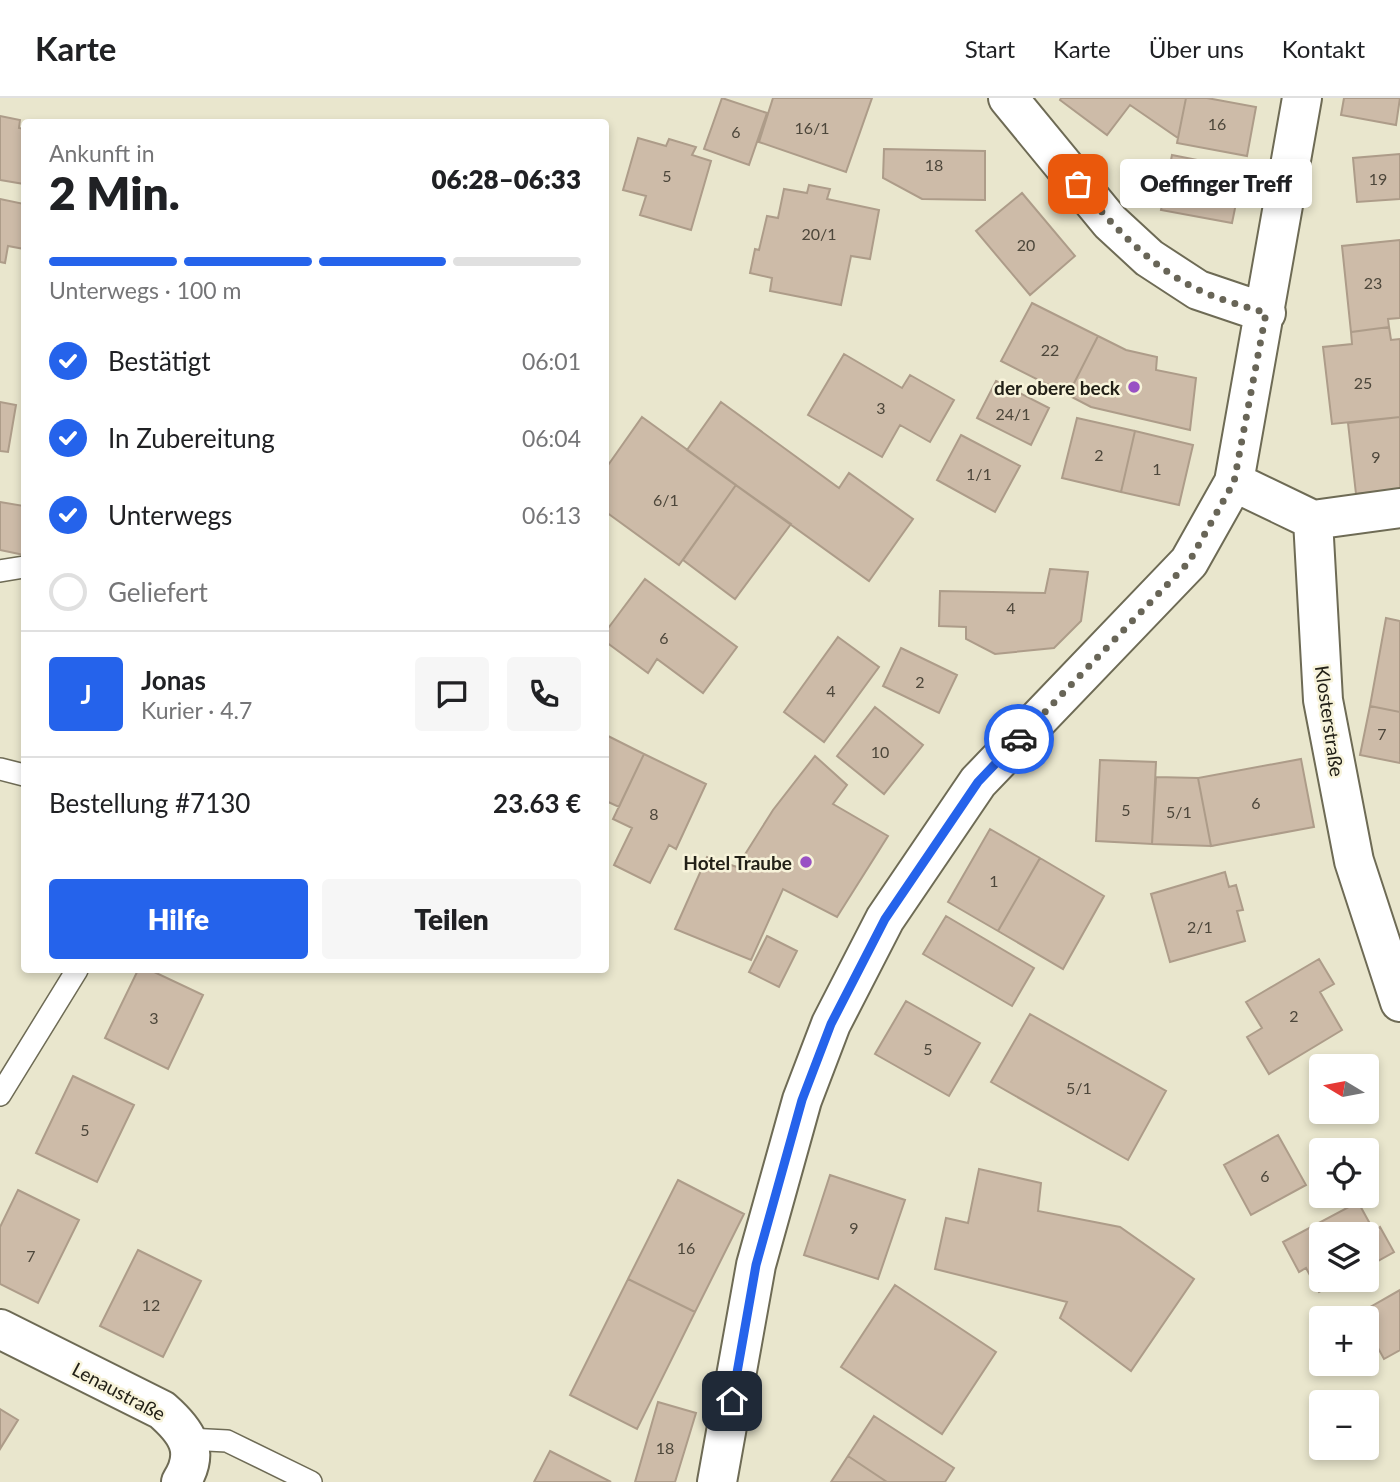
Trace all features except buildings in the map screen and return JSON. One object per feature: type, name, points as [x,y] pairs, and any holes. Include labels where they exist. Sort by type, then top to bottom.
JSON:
[{"type":"street","points":[[1009,98],[1110,222],[1149,258],[1198,290],[1266,313]]},
{"type":"street","points":[[718,1482],[756,1265],[802,1100],[831,1024],[885,919],[978,782],[1189,562],[1234,482],[1303,98]]},
{"type":"street","points":[[1234,482],[1313,520],[1400,508]]},
{"type":"street","name":"Klosterstraße","points":[[1313,520],[1323,700],[1354,861],[1400,1002]]},
{"type":"street","name":"Lenaustraße","points":[[0,1329],[162,1410],[180,1425],[188,1439]]},
{"type":"street","points":[[181,1482],[187,1472],[190,1455],[188,1439]]},
{"type":"lane","points":[[0,570],[21,567]]},
{"type":"lane","points":[[0,769],[21,774]]},
{"type":"lane","points":[[0,1096],[75,973]]},
{"type":"lane","points":[[188,1439],[228,1441],[311,1482]]},
{"type":"way so far","points":[[1019,739],[1189,562],[1234,482],[1266,313],[1198,290],[1149,258],[1110,222],[1078,184]]},
{"type":"place","name":"Oeffinger Treff","points":[[1078,184]]},
{"type":"place","name":"der obere beck","points":[[1134,387]]},
{"type":"place","name":"Hotel Traube","points":[[806,862]]},
{"type":"route","points":[[732,1401],[756,1265],[802,1100],[831,1024],[885,919],[978,782],[1019,739]]}]
